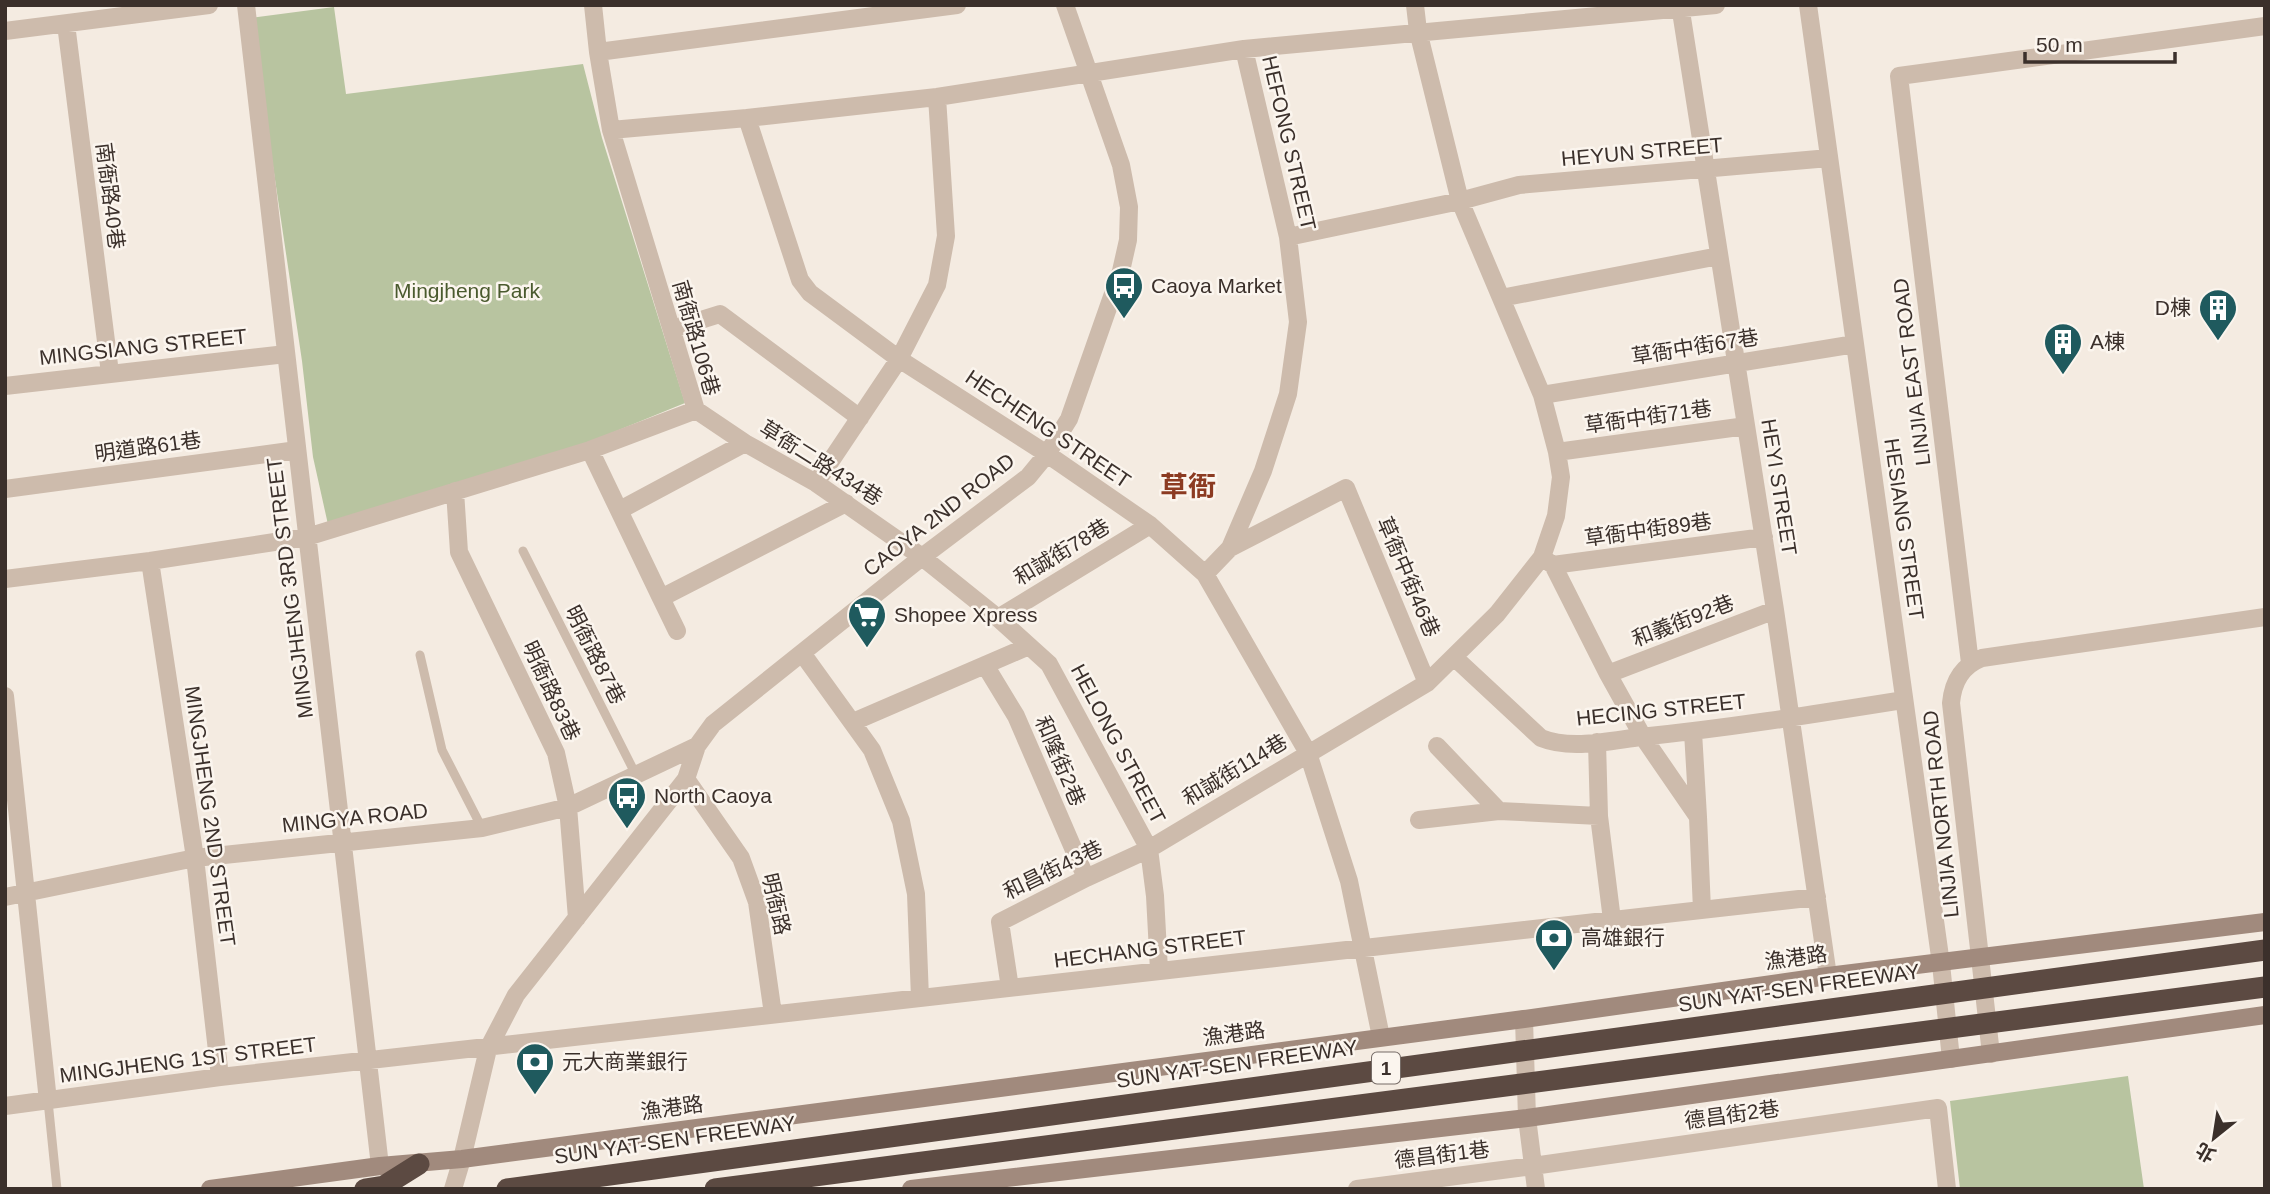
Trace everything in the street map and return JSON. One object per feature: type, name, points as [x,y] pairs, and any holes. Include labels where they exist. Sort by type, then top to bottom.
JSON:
[{"type":"highway","name":"SUN YAT-SEN FREEWAY","points":[[507,1189],[746,1154],[2265,950]]},
{"type":"highway","name":"1","points":[[715,1189],[2265,987]]},
{"type":"highway","points":[[365,1189],[384,1186],[419,1164]]},
{"type":"street","points":[[5,31],[209,5]]},
{"type":"street","name":"MINGJHENG 3RD STREET","points":[[246,5],[380,1166]]},
{"type":"street","name":"南衙路106巷","points":[[307,537],[590,450],[696,410],[611,130],[593,5]]},
{"type":"street","points":[[598,52],[957,5]]},
{"type":"street","name":"CAOYA 2ND ROAD","points":[[453,1189],[488,1049],[516,995],[686,779],[698,746],[713,724],[922,556],[1018,485],[1047,454],[1069,419],[1121,271],[1128,240],[1129,207],[1121,165],[1065,5]]},
{"type":"street","name":"和誠街114巷","points":[[1149,849],[1427,683],[1455,658],[1547,561],[1561,477],[1556,452],[1542,395],[1460,201],[1418,31],[1415,5]]},
{"type":"street","name":"HEFONG STREET","points":[[1205,574],[1230,548],[1263,471],[1288,394],[1298,322],[1288,237],[1244,49],[1716,5]]},
{"type":"street","name":"HESIANG STREET","points":[[1808,5],[1941,964],[1951,1059]]},
{"type":"street","name":"HEYI STREET","points":[[1680,7],[1764,537],[1828,976]]},
{"type":"street","name":"南衙路40巷","points":[[66,24],[110,373]]},
{"type":"street","name":"LINJIA EAST ROAD","points":[[1970,663],[1899,76],[2265,26]]},
{"type":"street","points":[[611,130],[937,97],[1244,49]]},
{"type":"street","points":[[816,483],[900,359],[937,285],[946,236],[937,97]]},
{"type":"street","name":"HECHENG STREET","points":[[747,118],[800,280],[810,293],[900,359],[1047,454],[1150,525],[1205,574],[1308,753],[1349,881],[1381,1037]]},
{"type":"street","name":"HEYUN STREET","points":[[1288,237],[1460,201],[1519,185],[1829,158]]},
{"type":"street","points":[[1502,298],[1720,256]]},
{"type":"street","points":[[672,329],[720,314],[860,418]]},
{"type":"street","name":"草衙中街67巷","points":[[1542,395],[1855,344]]},
{"type":"street","name":"MINGSIANG STREET","points":[[5,386],[286,354]]},
{"type":"street","name":"草衙二路434巷","points":[[696,410],[745,443],[816,483],[922,556]]},
{"type":"street","name":"草衙中街71巷","points":[[1556,452],[1746,426]]},
{"type":"street","points":[[620,510],[745,443]]},
{"type":"street","name":"明道路61巷","points":[[5,489],[297,450]]},
{"type":"street","points":[[590,450],[677,631]]},
{"type":"street","name":"草衙中街46巷","points":[[1230,548],[1346,488],[1427,683]]},
{"type":"street","name":"明衙路83巷","points":[[455,491],[459,552],[556,754],[568,807],[577,918]]},
{"type":"street","points":[[662,598],[846,503]]},
{"type":"street","name":"和誠街78巷","points":[[998,618],[1150,525]]},
{"type":"street","points":[[5,579],[150,561],[307,537]]},
{"type":"street","name":"草衙中街89巷","points":[[1547,561],[1764,537]]},
{"type":"street","name":"HELONG STREET","points":[[922,556],[1049,664],[1149,849],[1160,970]]},
{"type":"street","name":"MINGJHENG 2ND STREET","points":[[150,561],[195,858],[220,1077]]},
{"type":"street","points":[[1547,561],[1643,737],[1698,817]]},
{"type":"street","name":"和義街92巷","points":[[1608,674],[1775,610]]},
{"type":"street","points":[[1970,663],[1982,658],[2265,617]]},
{"type":"street","points":[[853,722],[1029,646]]},
{"type":"street","points":[[802,653],[872,750],[901,821],[916,894],[920,998]]},
{"type":"street","name":"HECING STREET","points":[[1455,658],[1541,738],[1554,744],[1693,732],[1904,701]]},
{"type":"street","name":"LINJIA NORTH ROAD","points":[[1970,663],[1960,673],[1952,688],[1951,703],[1991,1054]]},
{"type":"street","name":"和隆街2巷","points":[[985,665],[1016,716],[1086,878]]},
{"type":"street","name":"MINGJHENG 1ST STREET","points":[[5,696],[48,1101],[220,1077],[488,1049]]},
{"type":"street","points":[[1693,732],[1702,910]]},
{"type":"street","points":[[1597,742],[1599,816],[1612,920]]},
{"type":"street","name":"MINGYA ROAD","points":[[5,897],[195,858],[482,828],[568,807],[698,746]]},
{"type":"street","points":[[1437,746],[1499,811]]},
{"type":"street","name":"明衙路","points":[[686,779],[741,858],[757,902],[773,1014]]},
{"type":"street","points":[[1419,820],[1499,811],[1599,816]]},
{"type":"street","name":"和昌街43巷","points":[[1010,988],[1000,922],[1149,849]]},
{"type":"street","name":"HECHANG STREET","points":[[488,1049],[773,1014],[1817,897]]},
{"type":"street","name":"漁港路","points":[[210,1189],[1524,1019],[1828,976],[2265,922]]},
{"type":"street","points":[[911,1189],[1527,1118],[2265,1015]]},
{"type":"street","points":[[1524,1019],[1527,1118],[1536,1189]]},
{"type":"street","points":[[5,1106],[48,1101]]},
{"type":"street","name":"德昌街2巷","points":[[1533,1166],[1938,1108],[1947,1189]]},
{"type":"street","name":"德昌街1巷","points":[[1357,1189],[1533,1166]]},
{"type":"lane","name":"明衙路87巷","points":[[523,551],[636,775]]},
{"type":"lane","points":[[421,655],[442,750],[482,828]]},
{"type":"lane","points":[[48,1101],[57,1189]]},
{"type":"green space","name":"Mingjheng Park","points":[[334,7],[346,94],[583,64],[602,138],[685,403],[587,443],[329,529],[313,457],[302,361],[251,18]]},
{"type":"green space","points":[[2128,1076],[2144,1189],[1960,1189],[1950,1101]]},
{"type":"place","name":"Caoya Market","points":[[1124,320]]},
{"type":"place","name":"D棟","points":[[2218,342]]},
{"type":"place","name":"A棟","points":[[2063,376]]},
{"type":"place","name":"Shopee Xpress","points":[[867,649]]},
{"type":"place","name":"North Caoya","points":[[627,830]]},
{"type":"place","name":"高雄銀行","points":[[1554,972]]},
{"type":"place","name":"元大商業銀行","points":[[535,1096]]},
{"type":"district","name":"草衙","points":[[1188,486]]}]
